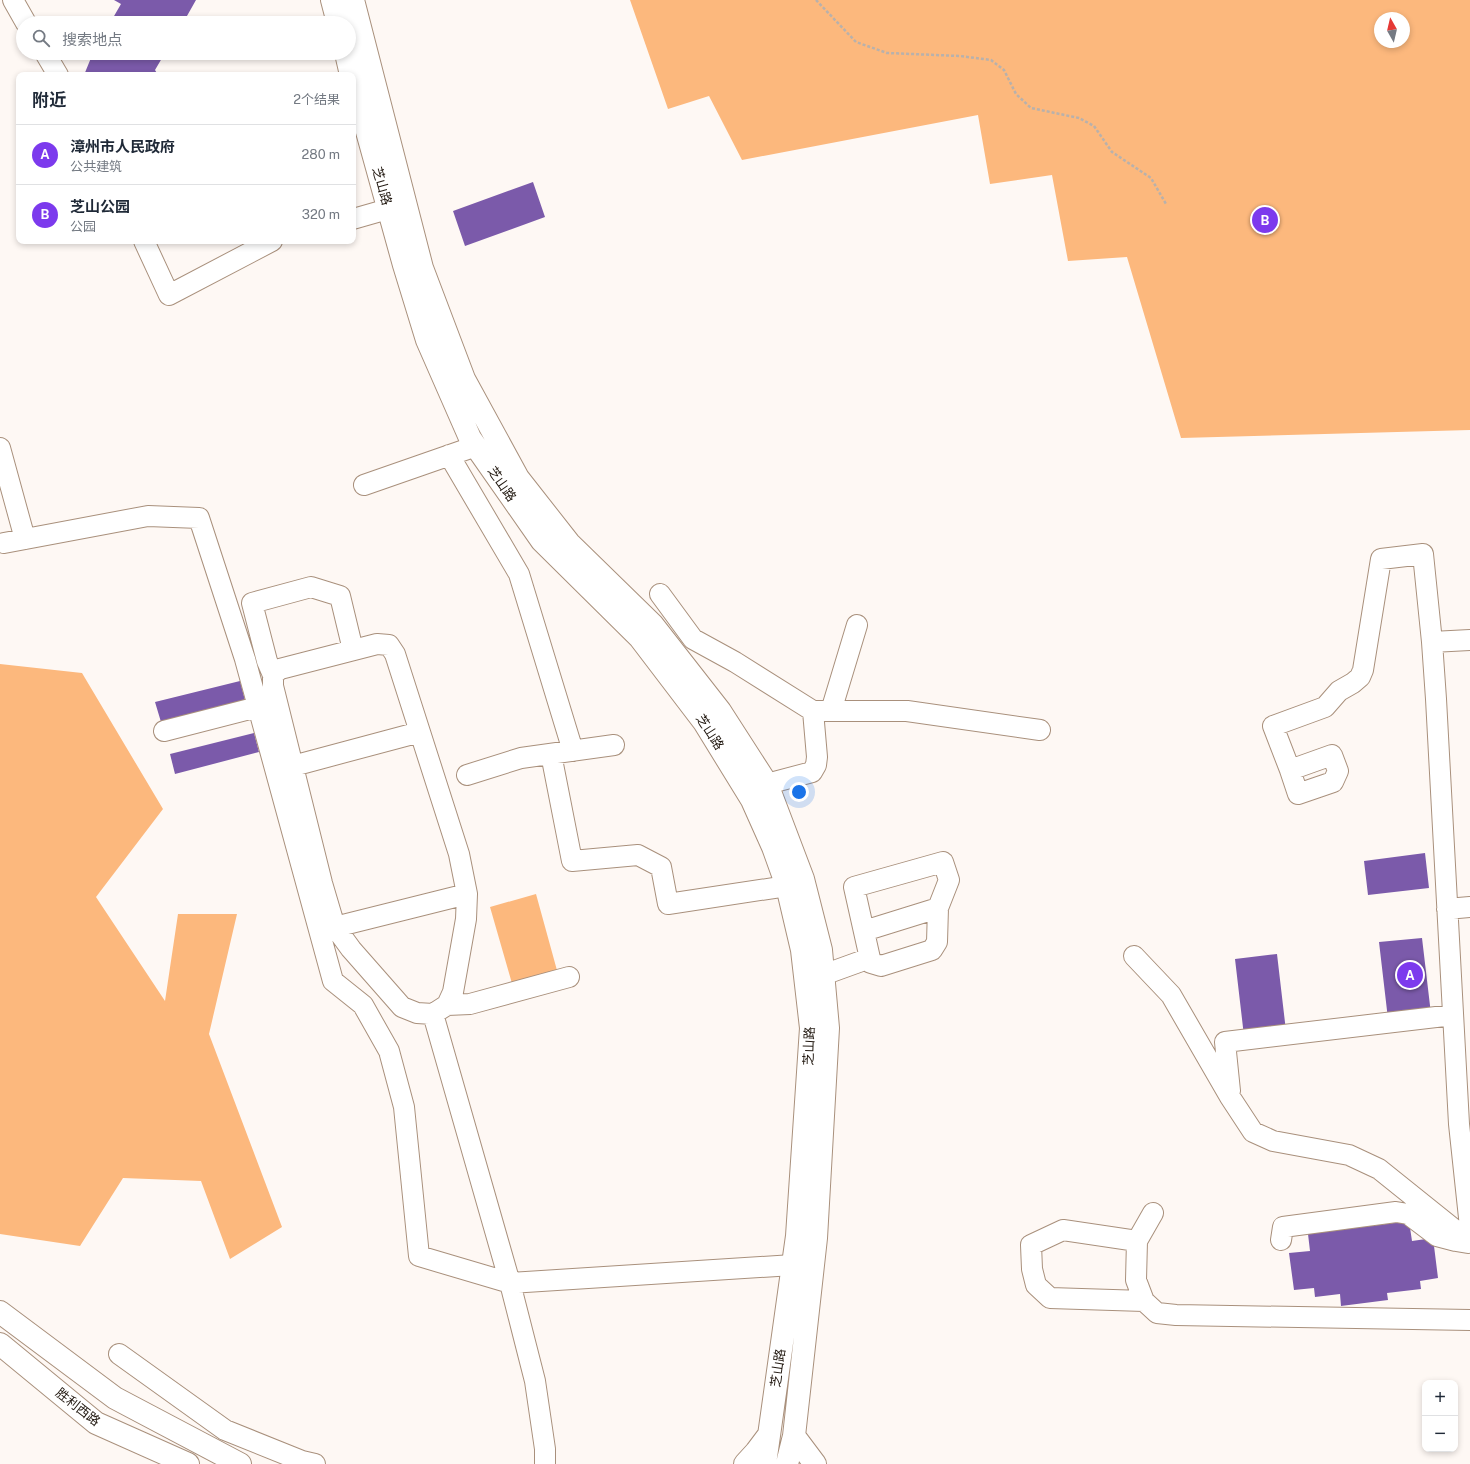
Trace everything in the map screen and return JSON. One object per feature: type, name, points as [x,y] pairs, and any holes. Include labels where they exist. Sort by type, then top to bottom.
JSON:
[{"type":"main road","points":[[332,0],[336,16]]},
{"type":"main road","points":[[353,0],[422,268],[464,379],[518,478],[569,543],[652,624],[720,711],[767,784],[803,879],[821,950],[828,1028],[817,1230],[794,1436],[786,1464]]},
{"type":"main road","points":[[348,60],[350,72]]},
{"type":"main road","name":"芝山路","points":[[356,100],[427,340],[470,438],[542,541],[640,638],[704,722],[752,800],[773,847],[787,886],[802,950],[810,1028],[797,1236],[765,1464]]},
{"type":"main road","points":[[0,1312],[115,1398],[240,1464]]},
{"type":"main road","name":"胜利西路","points":[[0,1344],[96,1423],[188,1464]]},
{"type":"main road","points":[[745,1464],[768,1436]]},
{"type":"main road","points":[[794,1436],[815,1464]]},
{"type":"street","points":[[12,0],[22,16]]},
{"type":"street","points":[[49,60],[56,72]]},
{"type":"street","points":[[356,218],[388,209]]},
{"type":"street","points":[[145,244],[169,295],[266,244]]},
{"type":"street","points":[[364,485],[476,446]]},
{"type":"street","points":[[0,448],[25,539]]},
{"type":"street","points":[[449,455],[519,574],[573,751]]},
{"type":"street","points":[[4,543],[148,516],[199,518],[245,659],[333,981],[363,1005],[389,1050],[404,1107],[419,1256],[510,1283],[793,1265]]},
{"type":"street","points":[[1290,770],[1273,726],[1325,707],[1339,691],[1354,683],[1360,677],[1363,670],[1381,559],[1423,554],[1432,642],[1459,1124],[1470,1227]]},
{"type":"street","points":[[353,650],[340,596],[311,587],[252,603],[267,661],[273,675],[273,686],[322,883],[335,927],[351,949],[402,1007],[417,1013],[470,1004],[569,977]]},
{"type":"street","points":[[660,594],[693,639],[822,711],[907,711],[1040,730]]},
{"type":"street","points":[[767,784],[812,772],[816,765],[822,711],[857,625]]},
{"type":"street","points":[[1432,642],[1470,640]]},
{"type":"street","points":[[273,675],[280,669],[377,644],[389,645],[395,654],[459,854],[467,894],[466,919],[453,992],[440,1010]]},
{"type":"street","points":[[164,731],[258,707]]},
{"type":"street","points":[[293,766],[420,732]]},
{"type":"street","points":[[467,775],[521,758],[614,745]]},
{"type":"street","points":[[551,754],[572,861],[638,855],[661,867],[668,904],[787,886]]},
{"type":"street","points":[[943,862],[948,880],[938,908],[937,942],[932,950],[880,966],[871,963],[864,931],[854,887],[943,862]]},
{"type":"street","points":[[335,927],[467,894]]},
{"type":"street","points":[[1447,909],[1470,907]]},
{"type":"street","points":[[864,931],[938,908]]},
{"type":"street","points":[[1134,956],[1171,995],[1230,1097],[1254,1132],[1273,1141],[1349,1155],[1379,1169],[1470,1242]]},
{"type":"street","points":[[823,975],[870,958]]},
{"type":"street","points":[[440,1010],[535,1381],[545,1449],[545,1464]]},
{"type":"street","points":[[1230,1097],[1225,1042],[1453,1015]]},
{"type":"street","points":[[1281,1240],[1283,1227],[1396,1212],[1408,1214],[1437,1236],[1456,1241],[1470,1242]]},
{"type":"street","points":[[1153,1213],[1137,1241],[1136,1280],[1144,1301],[1157,1313],[1176,1316],[1470,1320]]},
{"type":"street","points":[[1137,1241],[1063,1230],[1031,1245],[1032,1269],[1036,1285],[1050,1298],[1144,1301]]},
{"type":"street","points":[[119,1354],[225,1430],[306,1463]]},
{"type":"path","points":[[816,0],[856,42],[887,52],[960,56],[991,60],[1004,70],[1016,94],[1031,108],[1079,118],[1094,126],[1112,152],[1151,178],[1166,204]]},
{"type":"shaded area","points":[[630,0],[1470,0],[1470,430],[1181,438],[1127,257],[1068,261],[1052,175],[990,184],[978,115],[742,160],[709,96],[668,109]]},
{"type":"shaded area","points":[[0,664],[82,673],[163,809],[96,897],[165,1001],[178,914],[237,914],[209,1034],[282,1227],[230,1259],[201,1181],[123,1178],[80,1246],[0,1234]]},
{"type":"shaded area","points":[[536,894],[558,974],[513,987],[490,907]]},
{"type":"building","points":[[114,0],[196,0],[187,16],[114,16],[121,4]]},
{"type":"building","points":[[90,60],[161,60],[155,70],[156,72],[85,72]]},
{"type":"building","points":[[533,182],[545,217],[465,246],[453,211]]},
{"type":"building","points":[[240,681],[245,700],[161,722],[155,702]]},
{"type":"building","points":[[254,733],[259,752],[175,774],[170,754]]},
{"type":"building","points":[[1425,853],[1429,888],[1368,895],[1364,861]]},
{"type":"building","points":[[1422,938],[1431,1014],[1388,1019],[1379,942]]},
{"type":"building","points":[[1277,954],[1286,1031],[1244,1036],[1235,959]]},
{"type":"building","points":[[1409,1221],[1412,1241],[1433,1238],[1438,1278],[1420,1281],[1421,1289],[1387,1293],[1388,1300],[1341,1306],[1340,1294],[1315,1297],[1314,1288],[1294,1290],[1289,1253],[1310,1251],[1308,1234]]},
{"type":"place","name":"芝山公园","points":[[1265,220]]},
{"type":"place","name":"漳州市人民政府","points":[[1410,975]]}]
